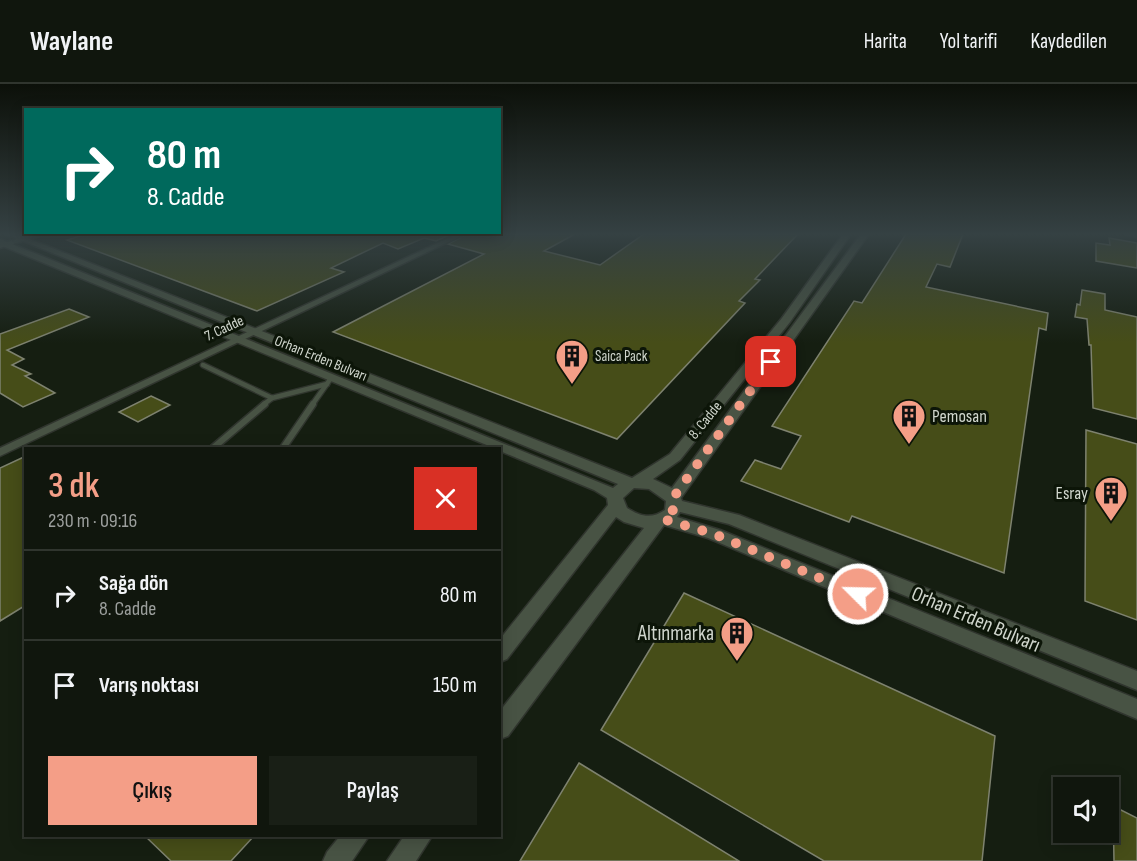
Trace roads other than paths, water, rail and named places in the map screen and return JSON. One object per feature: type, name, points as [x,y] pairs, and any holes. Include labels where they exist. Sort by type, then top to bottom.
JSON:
[{"type":"street","name":"Orhan Erden Bulvarı","points":[[72,270],[237,339],[329,381],[499,447]]},
{"type":"street","name":"Orhan Erden Bulvarı","points":[[102,270],[635,482],[656,484],[669,492],[667,511]]},
{"type":"street","name":"7. Cadde","points":[[0,452],[384,270]]},
{"type":"street","name":"8. Cadde","points":[[635,482],[675,457],[786,320],[821,270]]},
{"type":"street","name":"8. Cadde","points":[[501,727],[667,511],[839,270]]},
{"type":"street","name":"Orhan Erden Bulvarı","points":[[501,448],[599,486],[615,501],[627,518],[636,521],[667,511],[733,519],[1137,681]]},
{"type":"street","points":[[501,652],[615,501],[618,490],[635,482]]},
{"type":"street","name":"Orhan Erden Bulvarı","points":[[667,511],[714,534],[1137,710]]},
{"type":"street","points":[[336,861],[355,837]]},
{"type":"street","points":[[400,861],[418,837]]},
{"type":"lane","points":[[203,364],[272,398]]},
{"type":"lane","points":[[214,447],[272,398],[329,381]]},
{"type":"lane","points":[[284,447],[329,381]]},
{"type":"place","name":"Saica Pack","points":[[572,385]]},
{"type":"place","name":"Pemosan","points":[[909,445]]},
{"type":"place","name":"Esray","points":[[1111,522]]},
{"type":"place","name":"Altınmarka","points":[[737,662]]}]
